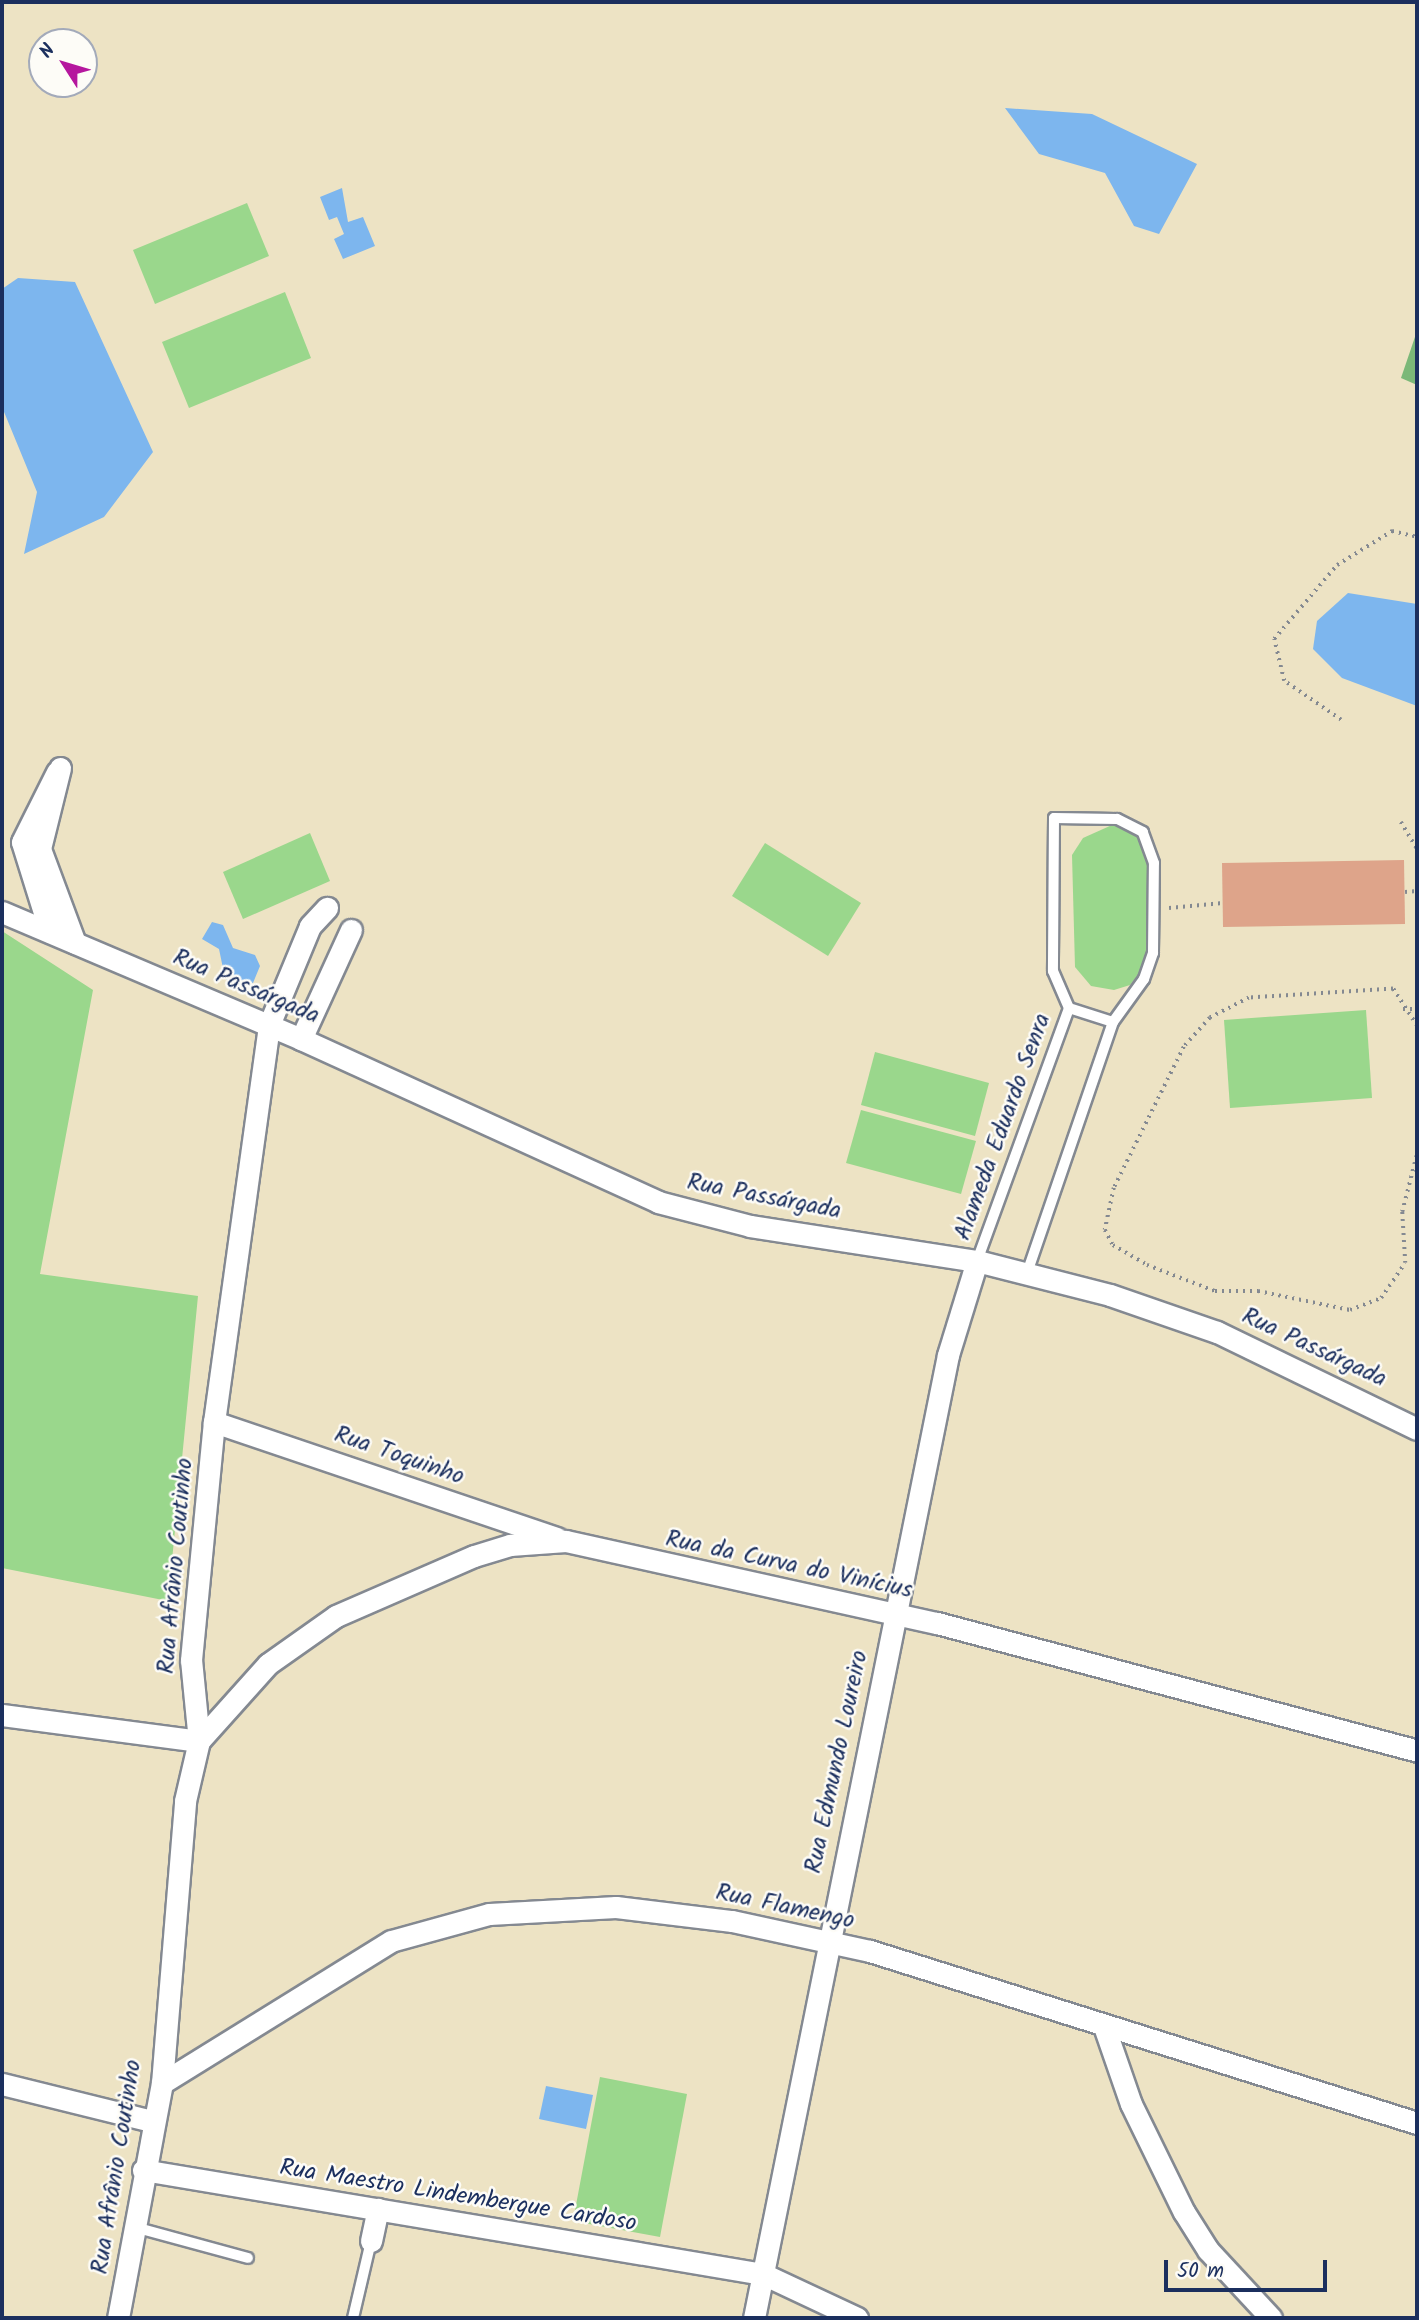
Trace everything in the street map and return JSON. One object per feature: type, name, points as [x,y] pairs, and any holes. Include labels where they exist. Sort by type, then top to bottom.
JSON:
[{"type":"street","points":[[50,932],[22,842],[60,768],[40,849],[75,943]]},
{"type":"street","name":"Rua Afrânio Coutinho","points":[[118,2318],[152,2121],[162,2083],[184,1814],[199,1741],[191,1660],[214,1422],[269,1025],[310,926],[327,908]]},
{"type":"street","name":"Rua Passárgada","points":[[2,912],[301,1038],[684,1210],[977,1261],[1175,1315],[1336,1385],[1417,1429]]},
{"type":"street","points":[[301,1038],[351,930]]},
{"type":"street","name":"Rua Edmundo Loureiro","points":[[754,2318],[827,1941],[948,1355],[977,1261]]},
{"type":"street","name":"Rua Toquinho","points":[[214,1422],[566,1541]]},
{"type":"street","name":"Rua da Curva do Vinícius","points":[[199,1741],[268,1664],[336,1616],[474,1556],[510,1545],[566,1541],[895,1613],[1417,1751]]},
{"type":"street","points":[[2,1715],[199,1741]]},
{"type":"street","name":"Rua Flamengo","points":[[162,2083],[351,1961],[440,1924],[617,1908],[674,1911],[827,1941],[1105,2029],[1417,2123]]},
{"type":"street","points":[[1105,2029],[1131,2104],[1178,2200],[1208,2250],[1271,2318]]},
{"type":"street","points":[[2,2084],[152,2121]]},
{"type":"street","name":"Rua Maestro Lindembergue Cardoso","points":[[143,2170],[763,2274],[857,2318]]},
{"type":"street","points":[[371,2241],[378,2209]]},
{"type":"lane","name":"Alameda Eduardo Senra","points":[[977,1261],[1069,1008],[1052,954],[1054,818],[1117,819],[1143,832],[1154,863],[1150,965],[1113,1022],[1027,1273]]},
{"type":"lane","name":"Alameda Eduardo Senra","points":[[1069,1008],[1113,1022]]},
{"type":"lane","points":[[134,2227],[248,2258]]},
{"type":"lane","points":[[353,2318],[371,2241]]},
{"type":"path","points":[[1341,720],[1284,681],[1275,639],[1337,565],[1392,531],[1417,537]]},
{"type":"path","points":[[1401,822],[1417,849]]},
{"type":"path","points":[[1405,892],[1417,891]]},
{"type":"path","points":[[1153,909],[1223,903]]},
{"type":"path","points":[[1417,1026],[1403,1009],[1393,989],[1354,988],[1249,998],[1210,1018],[1184,1047],[1114,1188],[1105,1230],[1113,1245],[1147,1265],[1215,1291],[1258,1291],[1350,1310],[1381,1298],[1405,1263],[1402,1212],[1417,1153]]},
{"type":"path","points":[[1403,1009],[1417,1010]]},
{"type":"green space","points":[[247,203],[269,256],[155,304],[133,250]]},
{"type":"green space","points":[[285,292],[311,358],[189,408],[162,342]]},
{"type":"green space","points":[[1417,331],[1417,385],[1401,378]]},
{"type":"green space","points":[[1112,825],[1125,825],[1148,846],[1149,961],[1130,985],[1114,990],[1091,986],[1075,967],[1072,855],[1083,838]]},
{"type":"green space","points":[[310,833],[330,881],[243,919],[223,872]]},
{"type":"green space","points":[[765,843],[861,903],[828,956],[732,896]]},
{"type":"green space","points":[[2,931],[93,990],[40,1274],[198,1296],[168,1601],[2,1568]]},
{"type":"green space","points":[[1366,1010],[1372,1098],[1230,1108],[1224,1020]]},
{"type":"green space","points":[[875,1052],[989,1083],[975,1136],[861,1105]]},
{"type":"green space","points":[[861,1110],[976,1141],[961,1194],[846,1163]]},
{"type":"green space","points":[[600,2077],[687,2094],[660,2237],[573,2221]]},
{"type":"water","points":[[1005,108],[1092,114],[1197,164],[1159,234],[1134,226],[1105,173],[1039,154]]},
{"type":"water","points":[[342,188],[348,222],[363,217],[375,246],[343,259],[334,239],[344,234],[337,217],[329,220],[320,197]]},
{"type":"water","points":[[18,278],[75,282],[153,452],[104,517],[24,554],[37,492],[2,407],[2,289]]},
{"type":"water","points":[[1348,593],[1417,604],[1417,706],[1342,678],[1313,649],[1317,621]]},
{"type":"water","points":[[212,922],[223,925],[233,948],[255,955],[260,966],[253,983],[234,986],[225,978],[219,949],[202,939]]},
{"type":"water","points":[[546,2086],[593,2095],[586,2129],[539,2119]]},
{"type":"building","points":[[1404,860],[1405,924],[1223,927],[1222,863]]}]
